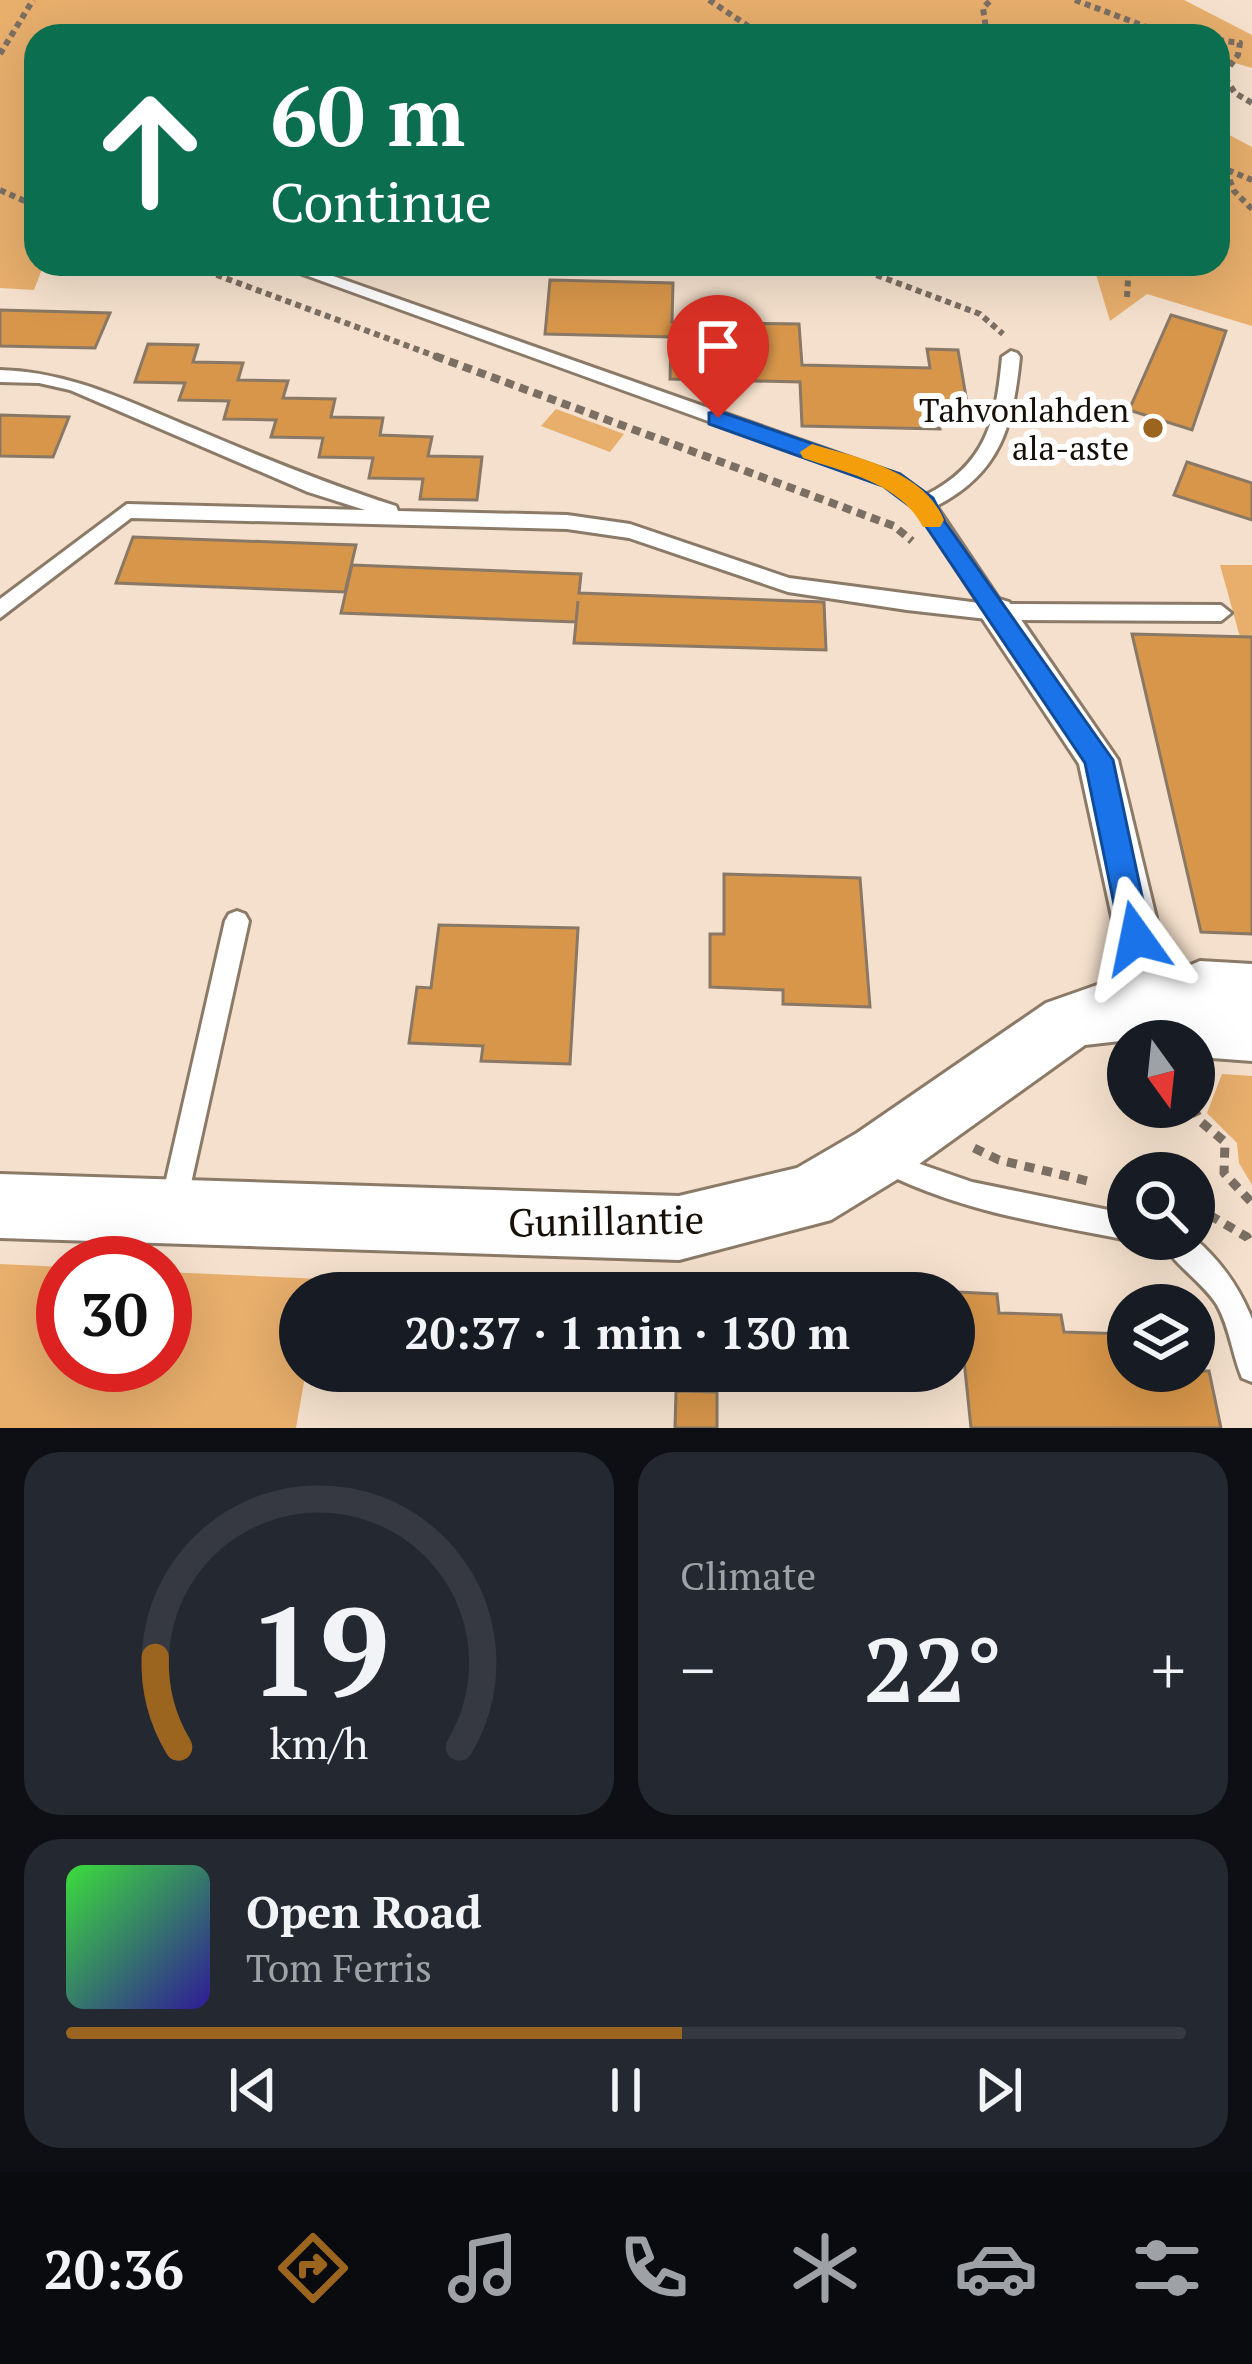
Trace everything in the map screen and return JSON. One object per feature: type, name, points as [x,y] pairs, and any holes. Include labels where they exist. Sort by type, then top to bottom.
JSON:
[{"type":"street","points":[[996,612],[1099,760],[1155,1009]]},
{"type":"street","name":"Gunillantie","points":[[0,1206],[679,1228],[808,1197],[879,1155],[1067,1023],[1100,1012],[1155,1009],[1200,988],[1252,992]]},
{"type":"street","name":"Gunillantie","points":[[1155,1009],[1212,1030],[1252,1033]]},
{"type":"lane","points":[[317,276],[892,480],[925,504],[996,612]]},
{"type":"lane","points":[[925,504],[949,494],[966,479],[996,439],[1006,420],[1011,358]]},
{"type":"lane","points":[[0,376],[39,377],[75,386],[400,518]]},
{"type":"lane","points":[[0,610],[127,512],[567,522],[630,532],[788,585],[996,612],[1221,613]]},
{"type":"lane","points":[[171,1213],[237,921]]},
{"type":"lane","points":[[879,1155],[914,1176],[967,1195],[1107,1223]]},
{"type":"lane","points":[[1195,1260],[1224,1288],[1243,1322],[1252,1368]]},
{"type":"path","points":[[0,54],[33,0]]},
{"type":"path","points":[[709,0],[745,24]]},
{"type":"path","points":[[1075,0],[1137,24]]},
{"type":"path","points":[[1230,42],[1240,43],[1230,66]]},
{"type":"path","points":[[1230,183],[1252,209]]},
{"type":"path","points":[[219,276],[894,526]]},
{"type":"path","points":[[879,276],[980,314],[1006,338],[1011,358]]},
{"type":"path","points":[[1126,298],[1128,276]]},
{"type":"path","points":[[940,1114],[963,1143],[999,1160],[1106,1185]]},
{"type":"path","points":[[1208,1128],[1225,1142],[1224,1173],[1252,1203]]},
{"type":"path","points":[[1215,1218],[1247,1237],[1252,1246]]},
{"type":"shaded area","points":[[0,0],[1184,0],[1252,35],[1252,68],[1230,62],[1230,24],[24,24],[24,276],[39,276],[34,290],[0,288]]},
{"type":"shaded area","points":[[1230,135],[1252,147],[1252,326],[1147,294],[1110,321],[1097,276],[1230,276]]},
{"type":"shaded area","points":[[556,409],[624,434],[610,452],[541,426]]},
{"type":"shaded area","points":[[1220,565],[1252,565],[1252,637],[1240,637]]},
{"type":"shaded area","points":[[1222,1074],[1252,1076],[1252,1185],[1239,1163],[1237,1143],[1215,1121],[1215,1092]]},
{"type":"shaded area","points":[[0,1264],[36,1266],[36,1392],[192,1392],[192,1273],[279,1277],[279,1392],[302,1392],[296,1428],[0,1428]]},
{"type":"building","points":[[550,280],[673,283],[672,322],[799,324],[802,365],[930,368],[927,349],[958,350],[970,420],[939,419],[940,429],[802,426],[800,382],[670,379],[671,337],[545,334]]},
{"type":"building","points":[[0,310],[110,313],[95,348],[0,346]]},
{"type":"building","points":[[1171,315],[1226,331],[1192,430],[1129,410]]},
{"type":"building","points":[[148,344],[198,345],[193,362],[243,363],[238,380],[288,381],[283,398],[335,399],[331,417],[383,418],[380,435],[432,437],[428,456],[482,457],[477,500],[420,499],[423,479],[369,478],[373,458],[319,457],[323,438],[271,437],[276,420],[224,419],[229,401],[179,400],[185,383],[135,382]]},
{"type":"building","points":[[0,415],[69,417],[53,457],[0,456]]},
{"type":"building","points":[[1187,462],[1252,483],[1252,520],[1174,495]]},
{"type":"building","points":[[133,537],[356,545],[345,592],[116,583]]},
{"type":"building","points":[[352,565],[581,574],[579,593],[824,602],[826,650],[574,643],[576,622],[341,613]]},
{"type":"building","points":[[1132,634],[1252,637],[1252,934],[1201,932]]},
{"type":"building","points":[[724,874],[860,878],[870,1007],[783,1004],[783,990],[710,987],[710,934],[724,934]]},
{"type":"building","points":[[439,925],[578,928],[570,1064],[481,1061],[483,1046],[409,1043],[417,987],[431,988]]},
{"type":"building","points":[[975,1293],[997,1294],[999,1313],[1061,1315],[1064,1332],[1107,1333],[1107,1392],[1213,1392],[1221,1428],[971,1428],[967,1392],[975,1392]]},
{"type":"building","points":[[676,1392],[717,1392],[717,1428],[675,1428]]},
{"type":"slow traffic","points":[[812,452],[892,480],[925,504],[931,520]]},
{"type":"place","name":"Tahvonlahden ala-aste","points":[[1153,428]]},
{"type":"route","points":[[718,418],[892,480],[925,504],[935,526],[1099,760],[1136,938]]}]
